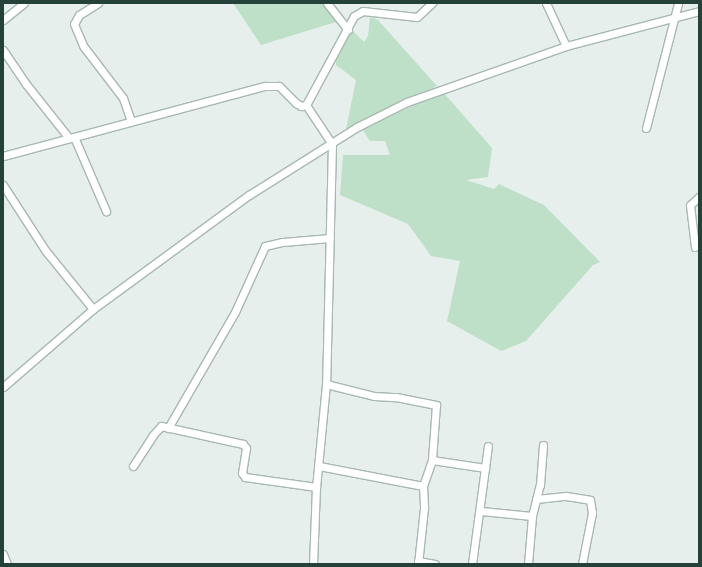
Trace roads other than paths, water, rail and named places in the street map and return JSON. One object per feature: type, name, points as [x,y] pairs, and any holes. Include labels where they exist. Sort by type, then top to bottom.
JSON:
[{"type":"street","points":[[3,20],[24,3]]},
{"type":"street","points":[[98,3],[79,15],[74,24],[84,47],[123,98],[131,121]]},
{"type":"street","points":[[327,3],[348,30]]},
{"type":"street","points":[[306,105],[348,30],[354,16],[363,11],[417,17],[432,3]]},
{"type":"street","points":[[546,3],[566,46]]},
{"type":"street","points":[[646,128],[678,3]]},
{"type":"street","points":[[3,387],[93,309],[249,195],[357,127],[407,102],[566,46],[699,11]]},
{"type":"street","points":[[3,50],[26,84],[72,138],[106,211]]},
{"type":"street","points":[[3,156],[265,86],[279,86],[296,103],[301,106],[306,105]]},
{"type":"street","points":[[306,105],[332,144],[326,384],[316,487],[313,564]]},
{"type":"street","points":[[3,185],[45,250],[93,309]]},
{"type":"street","points":[[695,247],[690,205],[699,197]]},
{"type":"street","points":[[168,428],[235,312],[265,246],[283,242],[330,238]]},
{"type":"street","points":[[326,384],[374,396],[396,397],[436,405],[432,460],[423,486],[424,508],[418,563],[435,564]]},
{"type":"street","points":[[134,466],[157,429],[161,426],[243,444],[246,448],[242,467],[244,477],[316,487]]},
{"type":"street","points":[[528,564],[532,516],[536,499],[543,445]]},
{"type":"street","points":[[472,564],[481,511],[488,446]]},
{"type":"street","points":[[432,460],[485,468]]},
{"type":"street","points":[[319,466],[423,486]]},
{"type":"street","points":[[536,499],[566,496],[590,500],[592,513],[582,564]]},
{"type":"street","points":[[481,511],[532,516]]},
{"type":"street","points":[[3,554],[7,564]]}]
